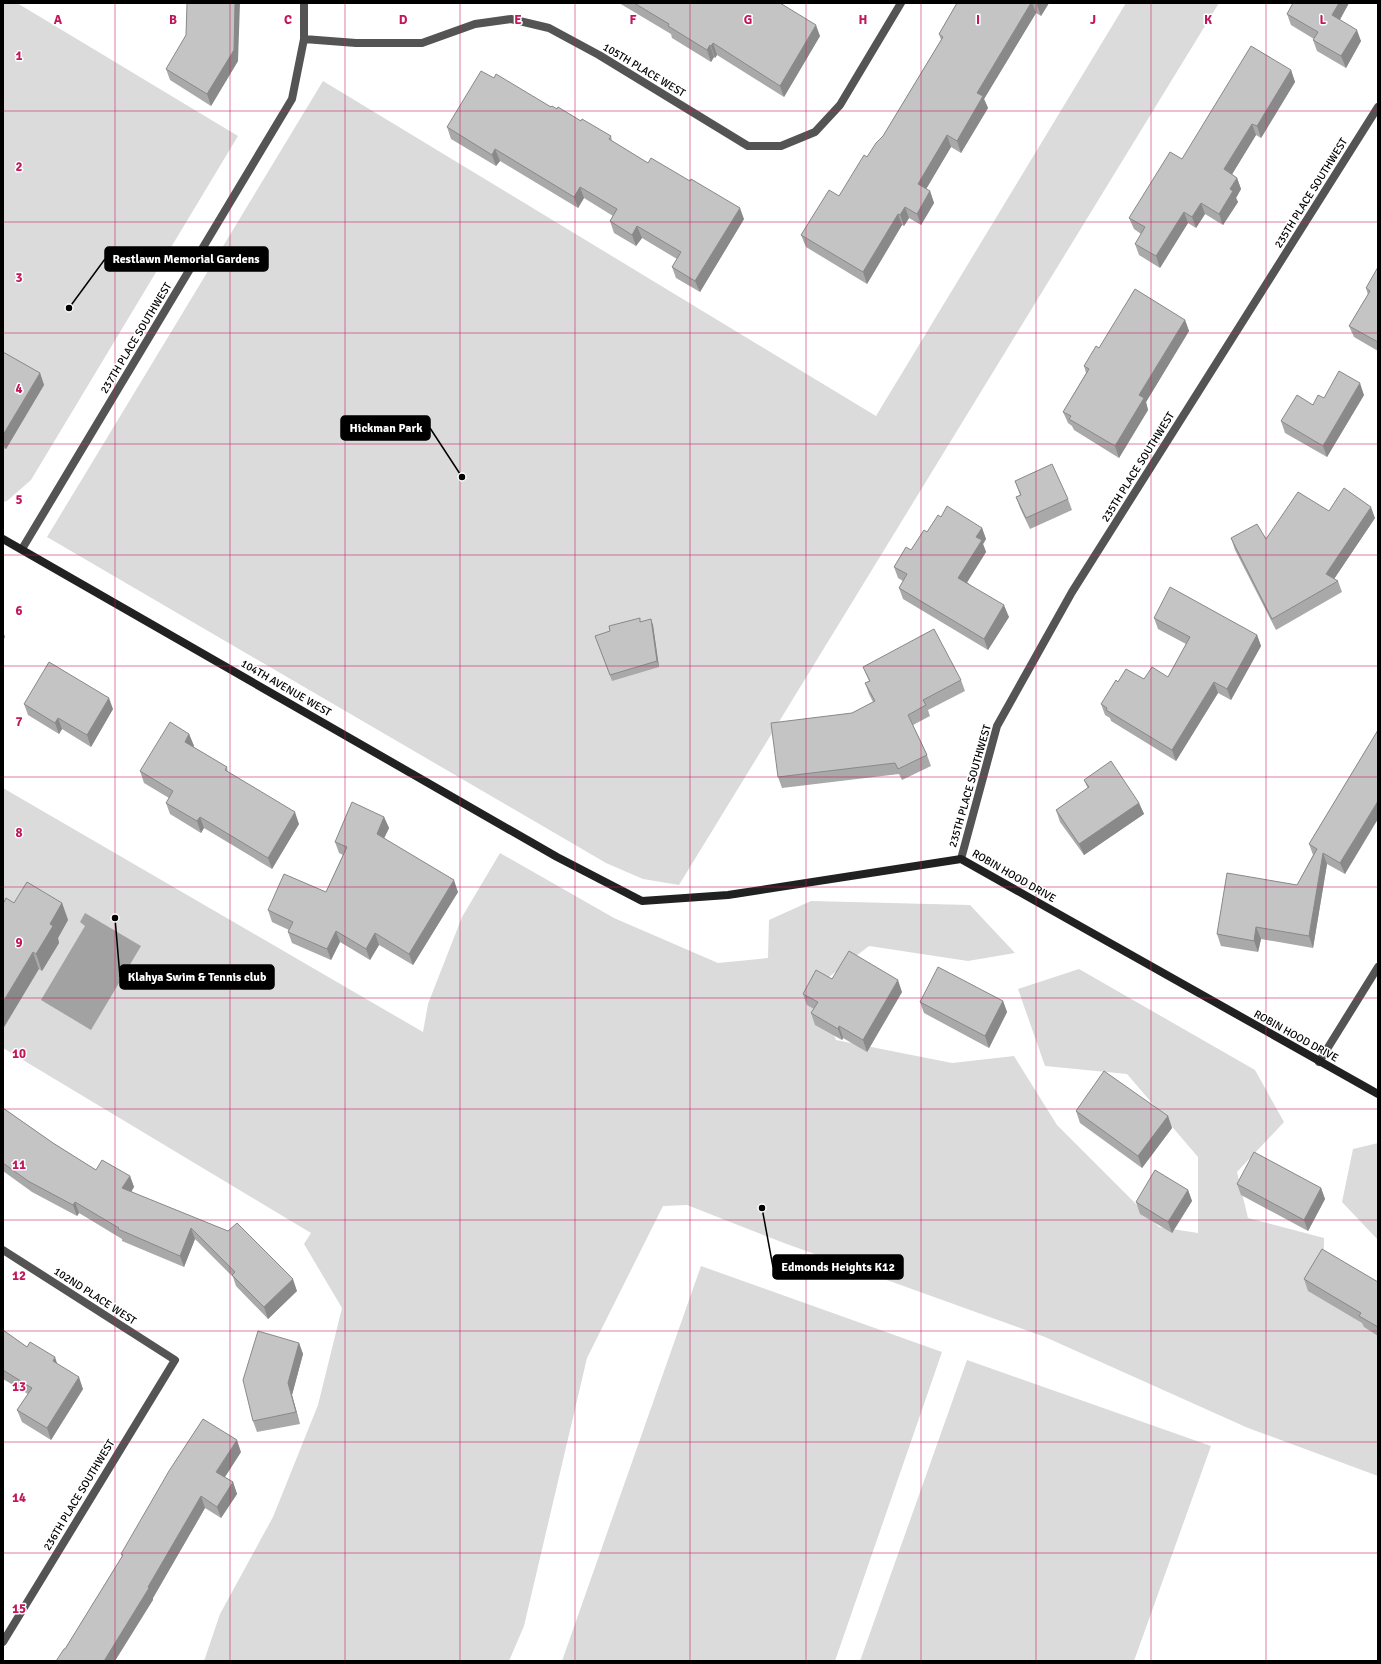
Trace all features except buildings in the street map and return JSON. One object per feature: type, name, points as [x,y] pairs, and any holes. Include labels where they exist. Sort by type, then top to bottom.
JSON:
[{"type":"street","name":"237TH PLACE SOUTHWEST","points":[[22,549],[292,99],[304,39],[304,3]]},
{"type":"street","name":"105TH PLACE WEST","points":[[304,39],[356,43],[422,43],[475,24],[511,19],[549,28],[599,55],[748,146],[781,146],[815,132],[840,105],[901,3]]},
{"type":"street","name":"235TH PLACE SOUTHWEST","points":[[961,859],[997,726],[1072,592],[1378,107]]},
{"type":"street","name":"104TH AVENUE WEST","points":[[3,539],[557,857]]},
{"type":"street","name":"ROBIN HOOD DRIVE","points":[[557,857],[642,901],[728,895],[961,859],[1378,1094]]},
{"type":"street","points":[[1319,1062],[1378,967]]},
{"type":"street","name":"102ND PLACE WEST","points":[[3,1250],[175,1360]]},
{"type":"street","name":"236TH PLACE SOUTHWEST","points":[[3,1642],[175,1360]]},
{"type":"shaded area","points":[[3,3],[17,3],[238,136],[31,480],[7,501],[3,502]]},
{"type":"shaded area","points":[[1126,3],[1219,3],[679,885],[643,879],[606,863],[47,537],[323,81],[876,416]]},
{"type":"shaded area","points":[[3,788],[423,1032],[428,1004],[462,917],[500,853],[614,918],[718,963],[768,958],[769,920],[811,901],[970,905],[1015,953],[968,961],[869,946],[816,987],[836,1040],[952,1063],[1014,1056],[1057,1125],[1159,1227],[1198,1233],[1198,1157],[1127,1074],[1045,1066],[1018,989],[1079,969],[1255,1070],[1284,1122],[1237,1172],[1248,1218],[1324,1238],[1323,1294],[1378,1329],[1378,1476],[1248,1428],[1045,1337],[784,1243],[687,1205],[663,1206],[587,1358],[524,1626],[509,1661],[204,1661],[220,1614],[273,1517],[318,1405],[342,1308],[304,1244],[311,1233],[3,1048]]},
{"type":"shaded area","points":[[85,913],[141,946],[91,1030],[41,1000],[85,926],[80,922]]},
{"type":"shaded area","points":[[1378,1143],[1378,1240],[1342,1202],[1353,1149]]},
{"type":"shaded area","points":[[701,1266],[942,1352],[835,1661],[562,1661]]},
{"type":"shaded area","points":[[967,1360],[1211,1446],[1134,1661],[860,1661]]},
{"type":"place","name":"Restlawn Memorial Gardens","points":[[69,308]]},
{"type":"place","name":"Hickman Park","points":[[462,477]]},
{"type":"place","name":"Klahya Swim & Tennis club","points":[[115,918]]},
{"type":"place","name":"Edmonds Heights K12","points":[[762,1208]]}]
